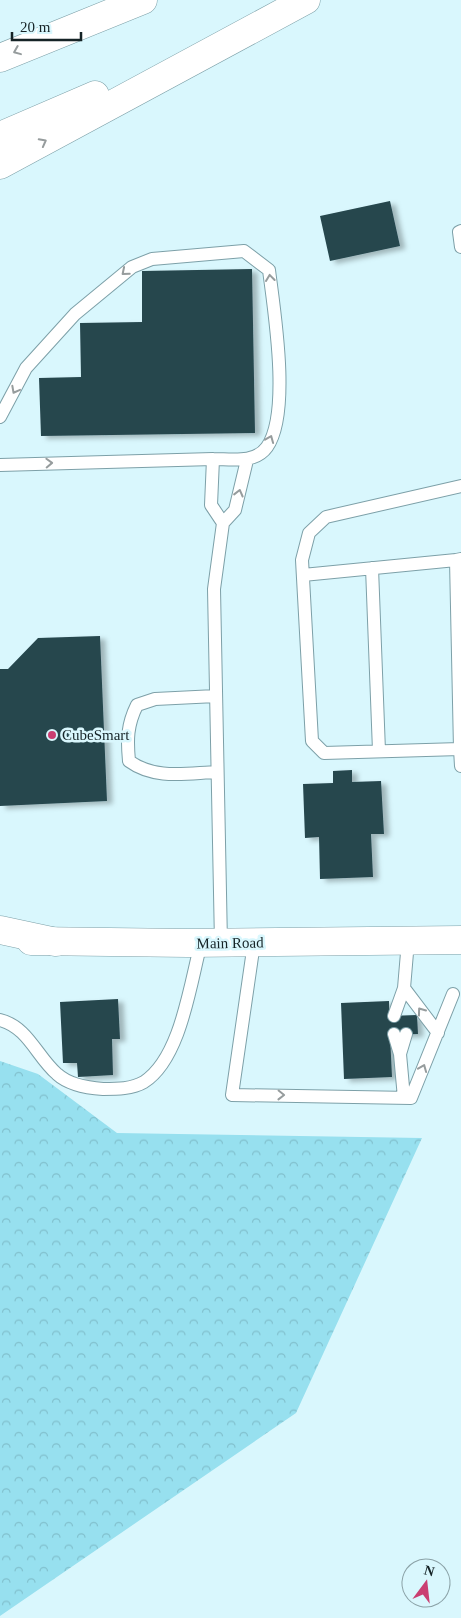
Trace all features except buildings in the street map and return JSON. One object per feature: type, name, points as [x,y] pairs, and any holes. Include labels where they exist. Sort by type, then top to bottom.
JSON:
[{"type":"main road","points":[[0,58],[143,0]]},
{"type":"main road","points":[[0,136],[90,98],[305,0]]},
{"type":"main road","points":[[0,165],[305,0]]},
{"type":"main road","points":[[0,930],[56,942]]},
{"type":"main road","name":"Main Road","points":[[0,940],[211,943],[461,940]]},
{"type":"lane","points":[[461,231],[459,232],[461,247]]},
{"type":"lane","points":[[0,417],[26,368],[75,314],[132,267],[152,259],[244,251],[269,270],[280,364],[276,424],[266,448],[247,460],[213,459],[0,465]]},
{"type":"lane","points":[[213,459],[211,506],[224,523]]},
{"type":"lane","points":[[0,1020],[9,1022],[32,1042],[57,1075],[85,1088],[121,1090],[142,1083],[156,1072],[177,1037],[211,943],[217,772],[214,589],[224,523],[235,510],[247,460]]},
{"type":"lane","points":[[460,749],[324,753],[312,741],[302,560],[309,532],[326,517],[461,486]]},
{"type":"lane","points":[[303,575],[458,559],[461,766]]},
{"type":"lane","points":[[372,568],[379,751]]},
{"type":"lane","points":[[216,696],[154,699],[137,705],[129,721],[127,735],[129,761],[140,770],[159,774],[217,772]]},
{"type":"lane","points":[[400,1015],[399,1001],[404,988],[408,941]]},
{"type":"lane","points":[[254,943],[232,1094],[411,1098],[453,994]]},
{"type":"lane","points":[[404,988],[438,1033]]},
{"type":"lane","points":[[400,1034],[404,1098]]},
{"type":"green space","points":[[0,1061],[38,1074],[117,1133],[422,1138],[296,1413],[0,1616]]},
{"type":"place","name":"CubeSmart","points":[[52,735]]}]
